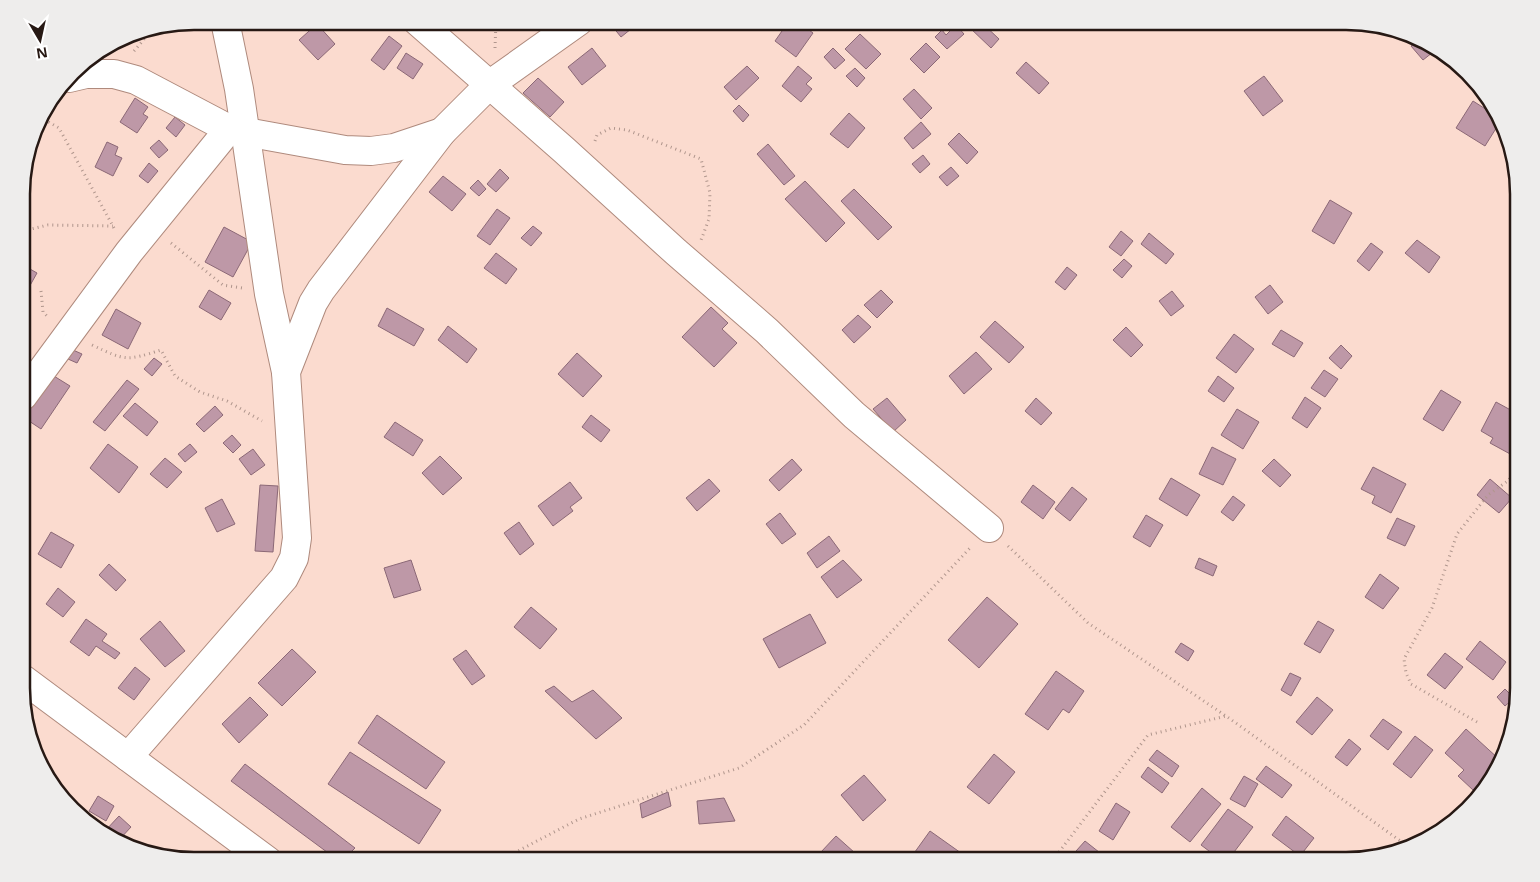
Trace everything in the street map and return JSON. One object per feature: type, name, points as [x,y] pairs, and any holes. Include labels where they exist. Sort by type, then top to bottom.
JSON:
[{"type":"street","points":[[128,757],[284,578],[294,558],[297,538],[286,372],[237,131],[239,89],[227,30]]},
{"type":"street","points":[[427,30],[767,331],[854,415],[989,528]]},
{"type":"street","points":[[286,372],[321,290],[442,132],[489,85],[566,30]]},
{"type":"street","points":[[82,75],[114,74],[136,80],[237,131],[345,150],[371,151],[394,148],[442,132]]},
{"type":"street","points":[[30,387],[129,252],[237,131]]},
{"type":"street","points":[[30,684],[256,852]]},
{"type":"path","points":[[48,121],[59,128],[129,252]]},
{"type":"path","points":[[564,150],[590,152],[597,135],[611,128],[627,130],[701,159],[710,192],[710,219],[700,242],[676,252]]},
{"type":"path","points":[[30,229],[48,225],[113,226]]},
{"type":"path","points":[[152,226],[222,285],[269,294]]},
{"type":"path","points":[[41,291],[43,312],[63,333],[118,357],[134,358],[161,350],[175,376],[200,392],[227,401],[247,411],[290,439]]},
{"type":"path","points":[[1477,722],[1411,684],[1406,673],[1404,659],[1432,608],[1457,534],[1488,495],[1510,478]]},
{"type":"path","points":[[516,852],[579,819],[738,768],[804,725],[989,528],[1088,622],[1226,716],[1401,842]]},
{"type":"path","points":[[1059,852],[1148,735],[1226,716]]},
{"type":"building","points":[[310,30],[322,30],[335,44],[318,60],[299,40]]},
{"type":"building","points":[[615,30],[630,30],[621,37]]},
{"type":"building","points":[[783,30],[809,30],[813,33],[796,57],[775,41]]},
{"type":"building","points":[[942,30],[946,35],[951,30],[960,30],[964,34],[947,49],[935,37]]},
{"type":"building","points":[[972,30],[990,30],[999,39],[991,48]]},
{"type":"building","points":[[860,34],[881,54],[866,69],[845,49]]},
{"type":"building","points":[[389,36],[402,46],[384,70],[371,60]]},
{"type":"building","points":[[926,43],[940,57],[924,73],[910,59]]},
{"type":"building","points":[[1413,45],[1431,54],[1423,60],[1411,46]]},
{"type":"building","points":[[592,48],[606,66],[582,85],[568,67]]},
{"type":"building","points":[[833,48],[845,60],[835,69],[824,57]]},
{"type":"building","points":[[406,53],[423,64],[413,79],[397,68]]},
{"type":"building","points":[[1026,62],[1049,83],[1039,94],[1016,73]]},
{"type":"building","points":[[747,66],[759,78],[736,100],[724,87]]},
{"type":"building","points":[[798,66],[812,78],[806,84],[812,89],[801,102],[782,86]]},
{"type":"building","points":[[855,68],[865,78],[857,87],[846,76]]},
{"type":"building","points":[[1264,76],[1283,101],[1263,116],[1244,91]]},
{"type":"building","points":[[538,78],[564,102],[550,117],[523,93]]},
{"type":"building","points":[[914,89],[932,108],[921,119],[903,99]]},
{"type":"building","points":[[135,98],[148,107],[143,114],[148,117],[137,133],[120,122]]},
{"type":"building","points":[[1473,101],[1486,110],[1496,129],[1485,146],[1456,128]]},
{"type":"building","points":[[739,105],[749,115],[743,122],[733,111]]},
{"type":"building","points":[[849,113],[865,128],[848,148],[830,134]]},
{"type":"building","points":[[175,117],[185,125],[176,137],[166,128]]},
{"type":"building","points":[[921,122],[931,134],[913,149],[904,138]]},
{"type":"building","points":[[959,133],[978,152],[967,164],[948,144]]},
{"type":"building","points":[[159,140],[168,150],[159,158],[150,148]]},
{"type":"building","points":[[107,142],[118,147],[115,155],[122,158],[113,176],[95,167]]},
{"type":"building","points":[[768,144],[795,176],[784,185],[757,154]]},
{"type":"building","points":[[923,155],[930,164],[920,173],[912,164]]},
{"type":"building","points":[[149,163],[158,171],[148,183],[139,176]]},
{"type":"building","points":[[951,167],[959,176],[947,186],[939,177]]},
{"type":"building","points":[[500,169],[509,178],[496,192],[487,184]]},
{"type":"building","points":[[443,176],[466,194],[452,211],[429,192]]},
{"type":"building","points":[[478,180],[486,189],[479,196],[470,188]]},
{"type":"building","points":[[805,181],[845,223],[826,242],[785,199]]},
{"type":"building","points":[[854,189],[892,227],[878,240],[841,201]]},
{"type":"building","points":[[1330,200],[1352,213],[1334,244],[1312,231]]},
{"type":"building","points":[[497,209],[510,218],[490,245],[477,236]]},
{"type":"building","points":[[533,226],[542,233],[531,246],[521,238]]},
{"type":"building","points":[[224,227],[252,242],[233,277],[205,262]]},
{"type":"building","points":[[1121,231],[1133,241],[1121,256],[1109,247]]},
{"type":"building","points":[[1149,233],[1174,254],[1166,264],[1141,244]]},
{"type":"building","points":[[1417,240],[1440,257],[1429,273],[1405,253]]},
{"type":"building","points":[[1371,243],[1383,252],[1369,271],[1357,261]]},
{"type":"building","points":[[496,253],[517,269],[506,284],[484,268]]},
{"type":"building","points":[[1124,259],[1132,266],[1122,278],[1113,270]]},
{"type":"building","points":[[1067,267],[1077,275],[1065,290],[1055,282]]},
{"type":"building","points":[[30,269],[37,273],[30,286]]},
{"type":"building","points":[[1270,285],[1283,302],[1268,314],[1255,297]]},
{"type":"building","points":[[209,290],[231,303],[221,320],[199,307]]},
{"type":"building","points":[[881,290],[893,302],[877,318],[864,305]]},
{"type":"building","points":[[1172,291],[1184,306],[1171,316],[1159,301]]},
{"type":"building","points":[[711,307],[728,323],[722,329],[737,343],[714,367],[682,337]]},
{"type":"building","points":[[387,308],[424,329],[414,346],[378,326]]},
{"type":"building","points":[[116,309],[141,323],[128,349],[102,335]]},
{"type":"building","points":[[858,315],[871,327],[854,343],[842,330]]},
{"type":"building","points":[[995,321],[1024,347],[1009,363],[980,337]]},
{"type":"building","points":[[448,326],[477,349],[467,363],[438,340]]},
{"type":"building","points":[[1126,327],[1143,345],[1131,357],[1113,340]]},
{"type":"building","points":[[1281,330],[1303,343],[1294,357],[1272,344]]},
{"type":"building","points":[[1234,334],[1254,349],[1236,373],[1216,358]]},
{"type":"building","points":[[1341,345],[1352,356],[1341,369],[1329,358]]},
{"type":"building","points":[[73,350],[82,354],[77,363],[68,359]]},
{"type":"building","points":[[976,352],[992,369],[964,394],[949,376]]},
{"type":"building","points":[[577,353],[602,376],[583,397],[558,374]]},
{"type":"building","points":[[154,358],[162,364],[152,376],[144,369]]},
{"type":"building","points":[[1324,370],[1338,379],[1325,397],[1311,388]]},
{"type":"building","points":[[49,373],[70,386],[41,429],[30,422],[30,402]]},
{"type":"building","points":[[1218,376],[1234,388],[1224,402],[1208,391]]},
{"type":"building","points":[[127,380],[139,389],[105,431],[93,422]]},
{"type":"building","points":[[1441,390],[1461,402],[1443,431],[1423,419]]},
{"type":"building","points":[[1305,397],[1321,408],[1307,428],[1292,418]]},
{"type":"building","points":[[887,398],[906,420],[893,432],[873,409]]},
{"type":"building","points":[[1036,398],[1052,413],[1041,425],[1025,411]]},
{"type":"building","points":[[1496,402],[1510,410],[1510,454],[1490,443],[1493,438],[1481,431]]},
{"type":"building","points":[[135,403],[158,422],[147,436],[123,416]]},
{"type":"building","points":[[215,406],[223,415],[204,432],[196,424]]},
{"type":"building","points":[[1237,409],[1259,422],[1243,449],[1221,435]]},
{"type":"building","points":[[591,415],[610,430],[601,442],[582,427]]},
{"type":"building","points":[[395,422],[423,440],[413,456],[384,437]]},
{"type":"building","points":[[232,435],[241,445],[233,453],[223,443]]},
{"type":"building","points":[[108,444],[138,467],[119,493],[90,468]]},
{"type":"building","points":[[190,444],[197,452],[185,462],[178,454]]},
{"type":"building","points":[[1212,447],[1236,459],[1223,485],[1199,474]]},
{"type":"building","points":[[253,449],[265,465],[251,475],[239,459]]},
{"type":"building","points":[[440,456],[462,478],[443,495],[422,473]]},
{"type":"building","points":[[165,458],[182,472],[167,488],[150,474]]},
{"type":"building","points":[[792,459],[802,470],[779,491],[769,480]]},
{"type":"building","points":[[1274,459],[1291,475],[1280,487],[1262,471]]},
{"type":"building","points":[[1373,467],[1406,484],[1391,513],[1372,503],[1375,496],[1361,489]]},
{"type":"building","points":[[1171,478],[1200,495],[1187,516],[1159,499]]},
{"type":"building","points":[[709,479],[720,491],[697,511],[686,498]]},
{"type":"building","points":[[1490,479],[1510,496],[1510,500],[1499,513],[1477,495]]},
{"type":"building","points":[[570,482],[582,498],[570,507],[573,511],[553,526],[538,506]]},
{"type":"building","points":[[260,485],[278,486],[273,552],[255,551]]},
{"type":"building","points":[[1033,485],[1055,502],[1043,519],[1021,502]]},
{"type":"building","points":[[1072,487],[1087,499],[1070,521],[1055,509]]},
{"type":"building","points":[[1233,496],[1245,505],[1233,521],[1221,512]]},
{"type":"building","points":[[222,499],[235,524],[217,532],[205,508]]},
{"type":"building","points":[[780,513],[796,534],[782,544],[766,524]]},
{"type":"building","points":[[1146,515],[1163,525],[1150,547],[1133,537]]},
{"type":"building","points":[[1397,518],[1415,526],[1405,546],[1387,538]]},
{"type":"building","points":[[519,522],[534,544],[520,555],[504,533]]},
{"type":"building","points":[[51,532],[74,545],[61,568],[38,554]]},
{"type":"building","points":[[829,536],[840,551],[817,568],[807,553]]},
{"type":"building","points":[[1199,558],[1217,566],[1213,576],[1195,568]]},
{"type":"building","points":[[411,560],[421,590],[394,598],[384,568]]},
{"type":"building","points":[[843,560],[862,580],[837,598],[821,577]]},
{"type":"building","points":[[109,564],[126,580],[116,591],[99,575]]},
{"type":"building","points":[[1380,574],[1399,588],[1383,609],[1365,597]]},
{"type":"building","points":[[58,588],[75,602],[63,617],[46,604]]},
{"type":"building","points":[[987,597],[1018,624],[979,668],[948,640]]},
{"type":"building","points":[[531,607],[557,629],[540,649],[514,627]]},
{"type":"building","points":[[810,614],[826,643],[779,668],[763,639]]},
{"type":"building","points":[[86,619],[107,634],[102,641],[120,653],[115,659],[96,646],[89,656],[70,642]]},
{"type":"building","points":[[160,621],[185,651],[165,667],[140,639]]},
{"type":"building","points":[[1318,621],[1334,630],[1320,653],[1304,644]]},
{"type":"building","points":[[1480,641],[1506,662],[1493,680],[1466,659]]},
{"type":"building","points":[[1181,643],[1194,651],[1188,661],[1175,652]]},
{"type":"building","points":[[292,649],[316,672],[282,706],[258,683]]},
{"type":"building","points":[[466,650],[485,676],[472,685],[453,659]]},
{"type":"building","points":[[1445,653],[1463,667],[1445,689],[1427,675]]},
{"type":"building","points":[[135,667],[150,679],[134,700],[118,688]]},
{"type":"building","points":[[1056,671],[1084,691],[1069,713],[1063,709],[1048,730],[1025,714]]},
{"type":"building","points":[[1290,673],[1301,678],[1291,696],[1281,690]]},
{"type":"building","points":[[554,686],[572,702],[593,690],[622,718],[596,739],[545,691]]},
{"type":"building","points":[[1505,689],[1510,694],[1509,702],[1505,706],[1497,697]]},
{"type":"building","points":[[250,697],[268,715],[239,743],[222,724]]},
{"type":"building","points":[[1317,697],[1333,710],[1312,735],[1296,722]]},
{"type":"building","points":[[377,715],[445,762],[426,789],[358,743]]},
{"type":"building","points":[[1383,719],[1402,732],[1388,750],[1370,736]]},
{"type":"building","points":[[1466,729],[1495,755],[1488,770],[1473,790],[1458,776],[1464,770],[1445,753]]},
{"type":"building","points":[[1415,736],[1433,750],[1411,778],[1393,764]]},
{"type":"building","points":[[1349,739],[1361,749],[1347,766],[1335,757]]},
{"type":"building","points":[[1157,750],[1179,766],[1172,777],[1149,760]]},
{"type":"building","points":[[350,752],[441,810],[419,844],[328,784]]},
{"type":"building","points":[[994,754],[1015,772],[989,804],[967,787]]},
{"type":"building","points":[[245,764],[355,848],[351,852],[327,852],[231,781]]},
{"type":"building","points":[[1266,766],[1292,785],[1282,798],[1256,779]]},
{"type":"building","points":[[1148,767],[1169,783],[1162,793],[1141,777]]},
{"type":"building","points":[[864,775],[886,800],[863,821],[841,795]]},
{"type":"building","points":[[1244,776],[1258,784],[1245,807],[1230,799]]},
{"type":"building","points":[[1202,788],[1221,804],[1190,842],[1171,827]]},
{"type":"building","points":[[668,792],[671,806],[642,818],[640,804]]},
{"type":"building","points":[[98,796],[114,806],[106,821],[89,811]]},
{"type":"building","points":[[724,798],[735,821],[699,824],[697,801]]},
{"type":"building","points":[[1116,803],[1130,812],[1113,840],[1099,831]]},
{"type":"building","points":[[1228,809],[1253,827],[1234,852],[1210,852],[1201,845]]},
{"type":"building","points":[[119,816],[131,827],[123,835],[108,828]]},
{"type":"building","points":[[1286,816],[1314,838],[1303,852],[1295,852],[1272,835]]},
{"type":"building","points":[[930,831],[960,852],[915,852]]},
{"type":"building","points":[[836,836],[854,852],[821,852]]},
{"type":"building","points":[[1085,841],[1099,852],[1075,852]]}]
